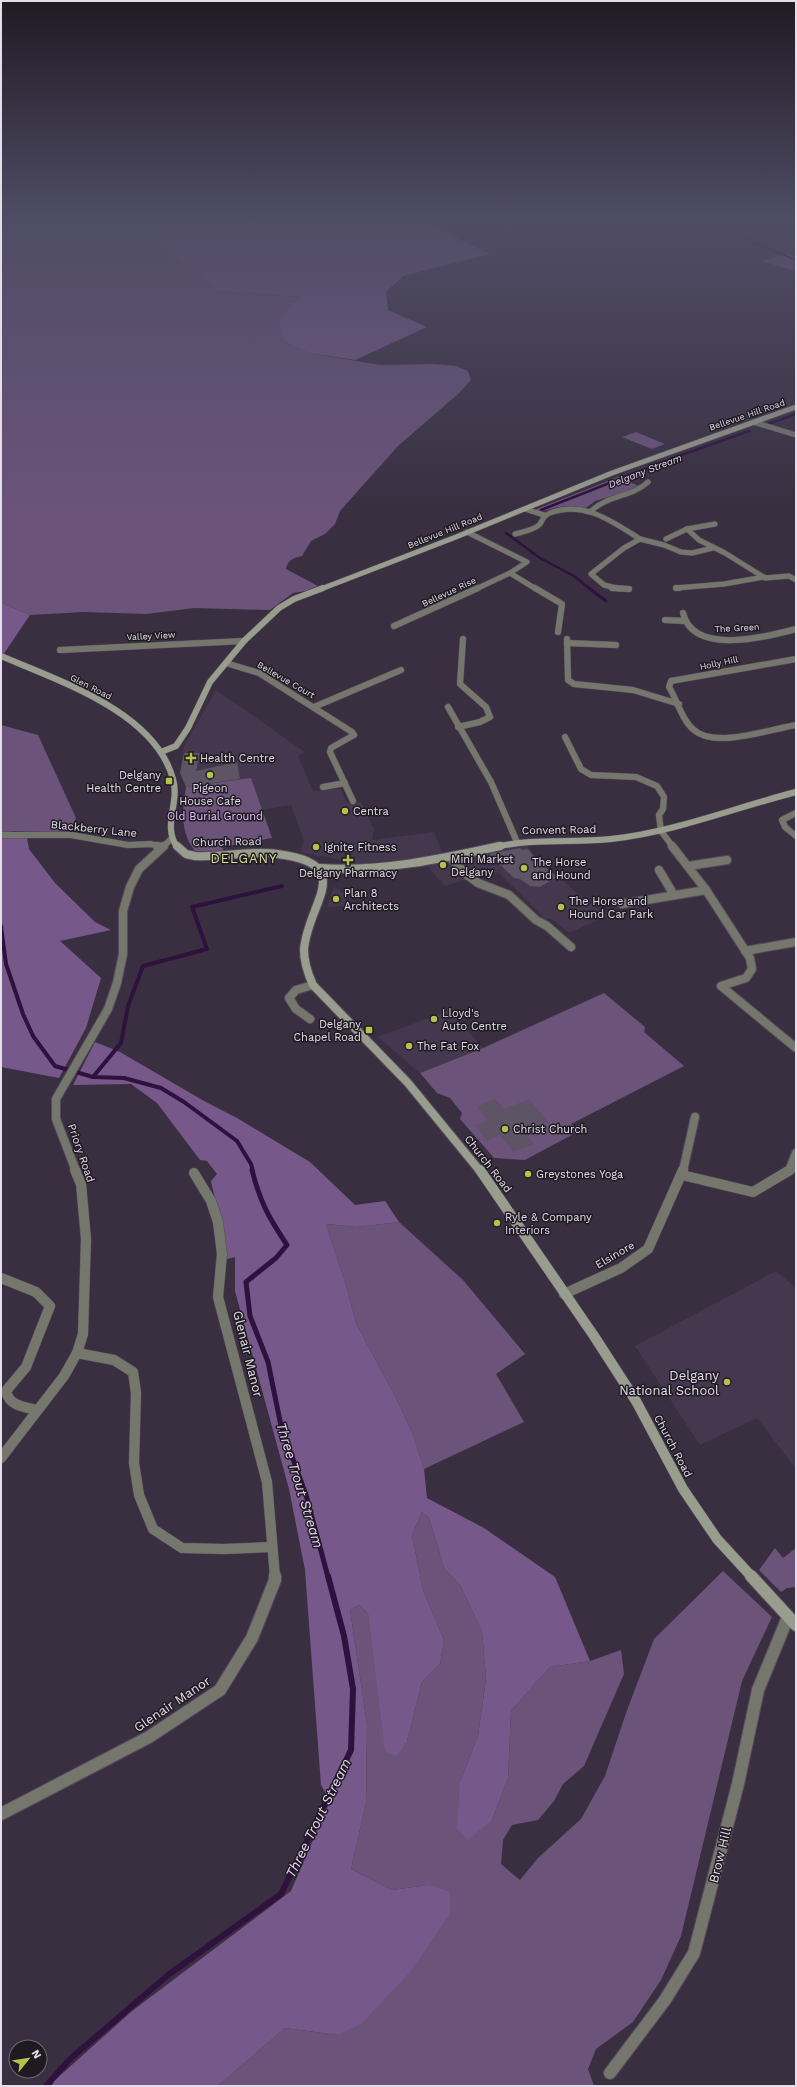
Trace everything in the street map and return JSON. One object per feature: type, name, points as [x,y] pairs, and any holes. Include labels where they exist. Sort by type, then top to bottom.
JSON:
[{"type":"street","name":"Bellevue Hill Road","points":[[161,752],[176,746],[188,728],[210,682],[244,641],[279,608],[294,599],[467,532],[612,473],[796,408]]},
{"type":"street","points":[[753,422],[796,435]]},
{"type":"street","points":[[591,511],[604,500],[643,489],[648,482]]},
{"type":"street","points":[[525,509],[544,515],[566,509],[591,511],[612,520],[640,539],[664,545],[680,552],[692,553],[713,548]]},
{"type":"street","points":[[515,534],[532,529],[540,524],[544,515]]},
{"type":"street","points":[[666,539],[687,529],[715,524]]},
{"type":"street","points":[[687,529],[713,548],[725,553],[737,562],[764,577]]},
{"type":"street","name":"Bellevue Rise","points":[[394,626],[510,573],[527,562],[467,532]]},
{"type":"street","points":[[630,589],[605,586],[598,582],[591,574],[613,559],[624,548],[640,539]]},
{"type":"street","points":[[510,573],[562,604],[558,632]]},
{"type":"street","points":[[676,588],[724,584],[764,577],[789,576],[796,574]]},
{"type":"street","points":[[789,576],[796,580]]},
{"type":"street","points":[[665,620],[685,621],[683,613]]},
{"type":"street","name":"The Green","points":[[685,621],[695,633],[706,638],[719,640],[777,634],[796,629]]},
{"type":"street","points":[[458,727],[490,718],[486,707],[460,684],[463,639]]},
{"type":"street","name":"Valley View","points":[[60,650],[244,641]]},
{"type":"street","points":[[616,645],[567,641],[568,680],[574,684],[632,690],[674,704],[679,704]]},
{"type":"street","name":"Glen Road","points":[[1,656],[102,702],[130,720],[145,732],[167,760],[175,787],[170,822],[171,839]]},
{"type":"street","name":"Holly Hill","points":[[796,659],[672,681],[669,687],[693,730],[703,737],[754,734],[774,728],[796,725]]},
{"type":"street","name":"Bellevue Court","points":[[226,663],[259,673],[314,707],[354,735],[330,748],[330,752],[345,783]]},
{"type":"street","name":"Bellevue Court","points":[[314,707],[401,670]]},
{"type":"street","points":[[448,707],[458,727],[491,782],[517,842]]},
{"type":"street","points":[[565,737],[581,769],[591,775],[636,777],[657,786],[664,796],[665,803],[659,815],[661,831],[706,890],[750,958],[752,969],[746,978],[721,986],[796,1048]]},
{"type":"street","points":[[323,786],[345,783],[353,801]]},
{"type":"street","name":"Convent Road","points":[[319,868],[336,869],[375,867],[450,857],[517,842],[586,841],[661,831],[689,824],[745,805],[796,792]]},
{"type":"street","points":[[796,813],[782,820],[785,828],[796,836]]},
{"type":"street","name":"Blackberry Lane","points":[[1,835],[71,835],[128,845],[151,844],[161,847]]},
{"type":"street","name":"Priory Road","points":[[1,1458],[64,1376],[78,1352],[84,1334],[86,1239],[81,1184],[56,1119],[56,1099],[64,1082],[108,1009],[117,983],[123,954],[123,911],[130,887],[139,869],[171,839]]},
{"type":"street","name":"Church Road","points":[[171,839],[179,849],[186,854],[193,856],[222,856],[257,852],[282,855],[303,860],[319,868],[324,876],[323,887],[305,941],[303,954],[306,972],[313,985],[408,1083],[478,1168],[594,1336],[636,1402],[683,1489],[717,1539],[792,1621]]},
{"type":"street","points":[[450,857],[467,875],[478,883],[509,895],[536,920],[547,926],[572,947]]},
{"type":"street","points":[[688,866],[727,860]]},
{"type":"street","points":[[659,870],[674,896]]},
{"type":"street","points":[[622,904],[706,890]]},
{"type":"street","points":[[745,951],[796,942]]},
{"type":"street","points":[[310,1019],[296,1009],[289,998],[296,990],[313,985]]},
{"type":"street","name":"Elsinore","points":[[564,1294],[621,1268],[648,1249],[682,1175],[695,1117]]},
{"type":"street","points":[[682,1175],[753,1192],[790,1170],[796,1152]]},
{"type":"street","name":"Glenair Manor","points":[[1,1814],[149,1737],[220,1690],[252,1638],[274,1580],[267,1482],[218,1297],[222,1278],[223,1258],[215,1210],[194,1172]]},
{"type":"street","points":[[1,1278],[36,1292],[50,1306],[26,1367],[6,1391],[6,1398],[11,1403],[37,1410]]},
{"type":"street","points":[[78,1352],[114,1360],[132,1372],[136,1393],[134,1463],[139,1496],[153,1529],[182,1548],[224,1549],[271,1547]]},
{"type":"street","name":"Brow Hill","points":[[610,2073],[661,2009],[682,1977],[694,1953],[738,1784],[758,1690],[792,1621]]},
{"type":"shaded area","points":[[281,316],[403,316],[427,327],[355,360],[309,353],[284,342],[278,320]]},
{"type":"shaded area","points":[[1,603],[30,615],[3,655],[1,654]]},
{"type":"shaded area","points":[[216,690],[305,752],[298,756],[313,791],[338,789],[341,790],[347,803],[361,802],[374,829],[372,840],[434,832],[443,855],[362,864],[300,852],[304,841],[291,805],[262,810],[251,779],[186,787],[181,768],[184,746]]},
{"type":"shaded area","points":[[1,836],[27,838],[29,849],[55,883],[95,922],[111,930],[60,941],[101,978],[86,1028],[59,1078],[1,1067]]},
{"type":"shaded area","points":[[516,846],[527,846],[535,856],[576,892],[607,916],[569,933],[552,919],[545,919],[498,872],[478,877],[460,859]]},
{"type":"shaded area","points":[[451,862],[467,879],[445,886],[427,866]]},
{"type":"shaded area","points":[[334,887],[345,894],[347,906],[327,907]]},
{"type":"shaded area","points":[[450,1010],[483,1048],[420,1073],[378,1037]]},
{"type":"shaded area","points":[[95,1042],[120,1052],[204,1101],[237,1118],[310,1162],[355,1205],[385,1201],[399,1222],[357,1227],[326,1224],[346,1285],[356,1323],[396,1398],[412,1432],[424,1469],[427,1498],[484,1528],[555,1577],[590,1661],[550,1667],[511,1711],[508,1778],[492,1820],[468,1840],[457,1829],[460,1782],[478,1736],[486,1679],[482,1631],[460,1585],[444,1568],[429,1518],[422,1512],[412,1535],[423,1590],[444,1640],[440,1664],[422,1682],[407,1741],[397,1756],[385,1751],[368,1614],[359,1605],[350,1610],[367,1724],[366,1803],[351,1869],[392,1890],[428,1885],[450,1892],[450,1914],[410,1972],[362,2023],[338,2035],[285,2028],[218,2086],[52,2086],[54,2081],[132,2011],[291,1891],[330,1801],[321,1785],[305,1570],[289,1489],[235,1291],[235,1257],[227,1259],[211,1181],[217,1174],[207,1161],[200,1160],[157,1103],[131,1084],[73,1085]]},
{"type":"shaded area","name":"Delgany National School","points":[[776,1271],[796,1288],[796,1469],[757,1418],[700,1445],[635,1346]]},
{"type":"green space","points":[[1,316],[281,316],[278,320],[284,342],[309,353],[380,365],[435,364],[456,366],[468,371],[471,380],[458,394],[398,446],[340,511],[335,524],[325,534],[311,541],[302,556],[289,561],[286,569],[318,586],[306,591],[293,593],[270,610],[194,608],[146,614],[84,612],[30,615],[1,603]]},
{"type":"green space","points":[[636,432],[665,444],[652,449],[622,437]]},
{"type":"green space","points":[[618,477],[639,486],[638,488],[595,501],[586,508],[563,507],[544,511],[534,510]]},
{"type":"green space","points":[[1,725],[38,735],[76,818],[69,833],[14,831],[1,833]]},
{"type":"green space","name":"Old Burial Ground","points":[[251,778],[272,838],[222,847],[224,851],[195,851],[190,844],[183,821],[186,787]]},
{"type":"green space","points":[[604,993],[645,1027],[644,1032],[684,1066],[571,1124],[579,1131],[525,1160],[494,1158],[460,1119],[462,1113],[450,1098],[437,1093],[420,1073],[483,1048]]},
{"type":"green space","points":[[399,1222],[463,1280],[525,1354],[496,1374],[524,1422],[424,1469],[412,1432],[396,1398],[356,1323],[346,1285],[326,1224],[357,1227]]},
{"type":"green space","points":[[422,1512],[429,1518],[444,1568],[460,1585],[482,1631],[486,1679],[478,1736],[460,1782],[492,1820],[508,1778],[511,1711],[550,1667],[590,1661],[621,1650],[624,1674],[584,1766],[563,1784],[554,1801],[538,1820],[512,1825],[503,1840],[501,1864],[520,1880],[538,1858],[581,1819],[605,1776],[626,1713],[654,1639],[723,1571],[772,1617],[742,1681],[681,1936],[661,1980],[633,2022],[596,2049],[588,2069],[594,2086],[218,2086],[285,2028],[338,2035],[428,1885],[392,1890],[351,1869],[366,1803],[367,1724],[350,1610],[359,1605],[368,1614],[380,1703],[407,1741],[422,1682],[440,1664],[444,1640],[423,1590],[412,1535]]},
{"type":"green space","points":[[775,1548],[783,1558],[796,1548],[796,1587],[787,1588],[781,1592],[759,1570]]},
{"type":"building","name":"Pigeon House Cafe","points":[[184,753],[200,753],[196,771],[237,762],[240,779],[186,787],[180,773]]},
{"type":"building","name":"The Horse and Hound","points":[[520,848],[522,850],[528,849],[534,857],[557,877],[540,887],[530,886],[520,879],[514,878],[489,854]]},
{"type":"building","name":"Christ Church","points":[[495,1099],[504,1109],[529,1099],[549,1123],[524,1133],[534,1144],[514,1152],[500,1135],[487,1141],[475,1126],[488,1120],[477,1107]]},
{"type":"waterway","name":"Delgany Stream","points":[[768,424],[796,414]]},
{"type":"waterway","name":"Delgany Stream","points":[[541,510],[676,457],[749,431]]},
{"type":"waterway","name":"Delgany Stream","points":[[506,533],[540,558],[574,576],[590,589]]},
{"type":"waterway","name":"Delgany Stream","points":[[589,588],[606,601]]},
{"type":"waterway","name":"Delgany Stream","points":[[93,1077],[121,1043],[128,1006],[143,966],[207,949],[192,907],[282,886]]},
{"type":"waterway","name":"Three Trout Stream","points":[[1,926],[6,964],[23,1014],[33,1036],[55,1066],[93,1077]]},
{"type":"waterway","name":"Three Trout Stream","points":[[93,1077],[124,1078],[161,1088],[184,1102],[237,1141],[251,1164],[253,1171]]},
{"type":"waterway","name":"Three Trout Stream","points":[[252,1170],[258,1191],[266,1209],[287,1245],[276,1258],[246,1282],[250,1316],[268,1362],[281,1426],[306,1495],[328,1577]]},
{"type":"waterway","name":"Three Trout Stream","points":[[46,2086],[70,2059],[168,1975],[281,1894],[351,1750],[353,1689],[344,1636],[328,1576]]},
{"type":"place","name":"Health Centre","points":[[191,758]]},
{"type":"place","name":"Pigeon House Cafe","points":[[210,775]]},
{"type":"place","name":"Delgany Health Centre","points":[[169,781]]},
{"type":"place","name":"Centra","points":[[345,811]]},
{"type":"place","name":"Ignite Fitness","points":[[316,847]]},
{"type":"place","name":"Delgany Pharmacy","points":[[348,860]]},
{"type":"place","name":"Mini Market Delgany","points":[[443,865]]},
{"type":"place","name":"The Horse and Hound","points":[[524,868]]},
{"type":"place","name":"Plan 8 Architects","points":[[336,899]]},
{"type":"place","name":"The Horse and Hound Car Park","points":[[561,907]]},
{"type":"place","name":"Lloyd's Auto Centre","points":[[434,1019]]},
{"type":"place","name":"Delgany Chapel Road","points":[[369,1030]]},
{"type":"place","name":"The Fat Fox","points":[[409,1046]]},
{"type":"place","name":"Christ Church","points":[[505,1129]]},
{"type":"place","name":"Greystones Yoga","points":[[528,1174]]},
{"type":"place","name":"Ryle & Company Interiors","points":[[497,1223]]},
{"type":"place","name":"Delgany National School","points":[[727,1382]]},
{"type":"district","name":"DELGANY","points":[[244,858]]}]
